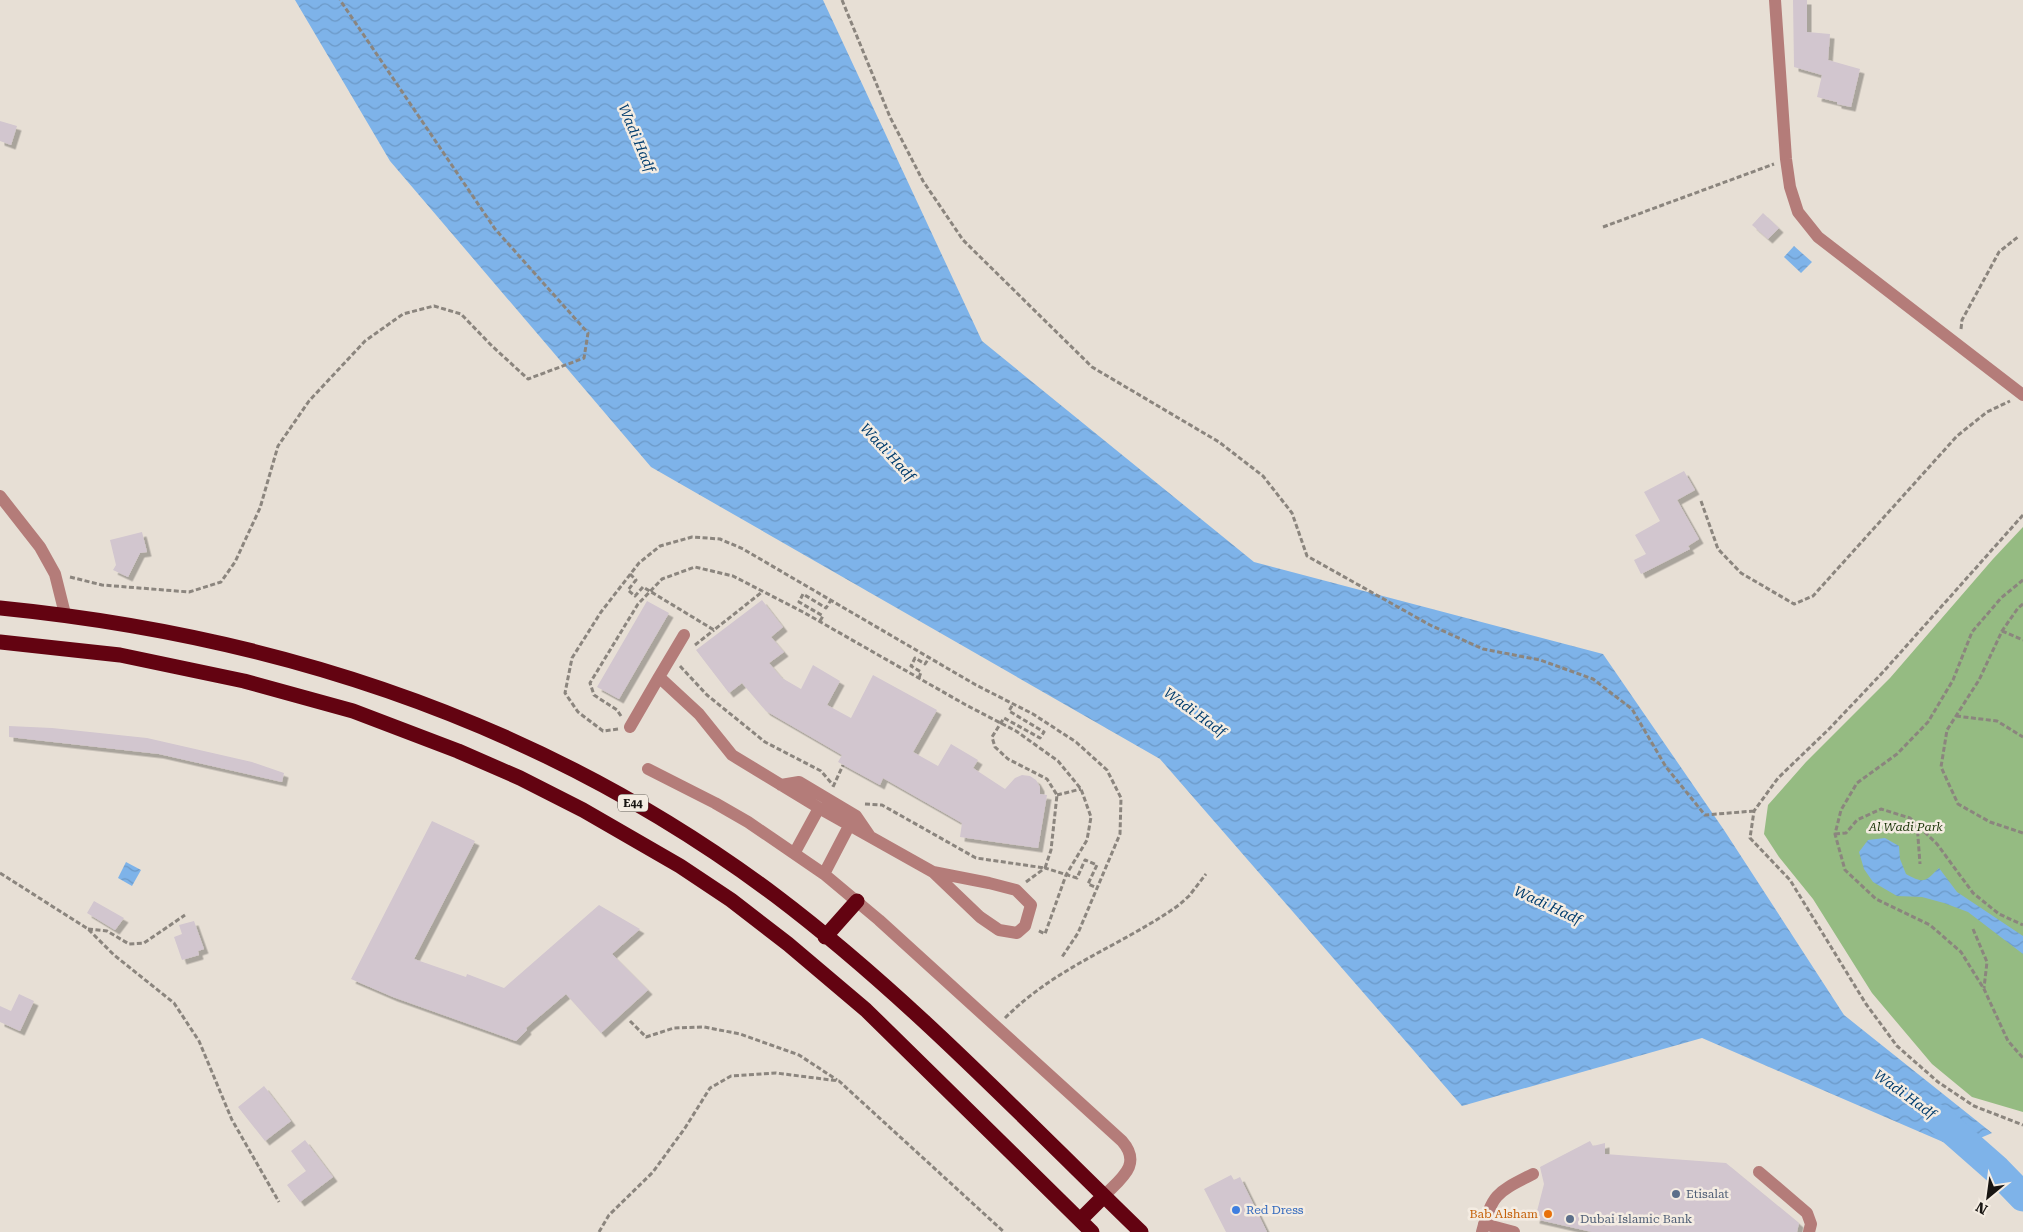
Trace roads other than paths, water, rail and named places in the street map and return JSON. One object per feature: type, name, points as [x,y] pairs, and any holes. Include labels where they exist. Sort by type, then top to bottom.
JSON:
[{"type":"highway","name":"E44","points":[[0,608],[65,614],[129,624],[248,648],[363,682],[471,721],[535,750],[651,813],[748,876],[825,937],[897,998],[1016,1110],[1141,1232]]},
{"type":"highway","name":"E44","points":[[0,642],[120,655],[244,681],[353,711],[458,751],[520,778],[583,810],[680,866],[731,900],[788,944],[866,1010],[1092,1232]]},
{"type":"highway","points":[[825,937],[857,901]]},
{"type":"highway","points":[[1080,1220],[1104,1196]]},
{"type":"street","points":[[1775,0],[1786,159],[1790,187],[1798,212],[1818,237],[1954,343],[2019,397]]},
{"type":"street","points":[[0,496],[40,547],[55,574],[65,614]]},
{"type":"street","points":[[630,727],[659,677],[676,661],[684,635]]},
{"type":"street","points":[[659,677],[699,714],[732,756],[781,785],[856,816],[870,837]]},
{"type":"street","points":[[648,769],[715,803],[795,852],[824,874],[857,901],[1129,1149],[1131,1160],[1129,1169],[1104,1196]]},
{"type":"street","points":[[795,852],[823,803]]},
{"type":"street","points":[[823,803],[848,826],[933,872],[980,917],[999,930],[1017,934],[1024,926],[1031,905],[1016,890],[933,872]]},
{"type":"street","points":[[824,874],[848,826]]},
{"type":"street","points":[[1759,1172],[1808,1213],[1811,1224],[1809,1232]]},
{"type":"street","points":[[1514,1232],[1483,1228],[1495,1196],[1533,1174]]},
{"type":"water","points":[[295,0],[823,0],[982,341],[1254,562],[1603,654],[1724,830],[1844,1015],[1992,1133],[1957,1148],[1702,1038],[1462,1106],[1160,759],[651,467],[390,161]]},
{"type":"water","points":[[1794,246],[1812,262],[1801,273],[1784,257]]},
{"type":"water","points":[[1885,838],[1899,846],[1900,859],[1906,874],[1924,880],[1939,868],[1957,892],[2023,936],[2023,954],[1968,912],[1922,897],[1897,896],[1873,882],[1864,869],[1859,852],[1868,840]]},
{"type":"water","points":[[126,862],[141,870],[132,886],[118,878]]},
{"type":"waterway","name":"Wadi Hadf","points":[[1939,1119],[1997,1170],[2023,1197]]},
{"type":"place","name":"Etisalat","points":[[1676,1194]]},
{"type":"place","name":"Red Dress","points":[[1236,1210]]},
{"type":"place","name":"Bab Alsham","points":[[1548,1214]]},
{"type":"place","name":"Dubai Islamic Bank","points":[[1570,1219]]},
{"type":"park label","name":"Al Wadi Park","points":[[1906,827]]}]
